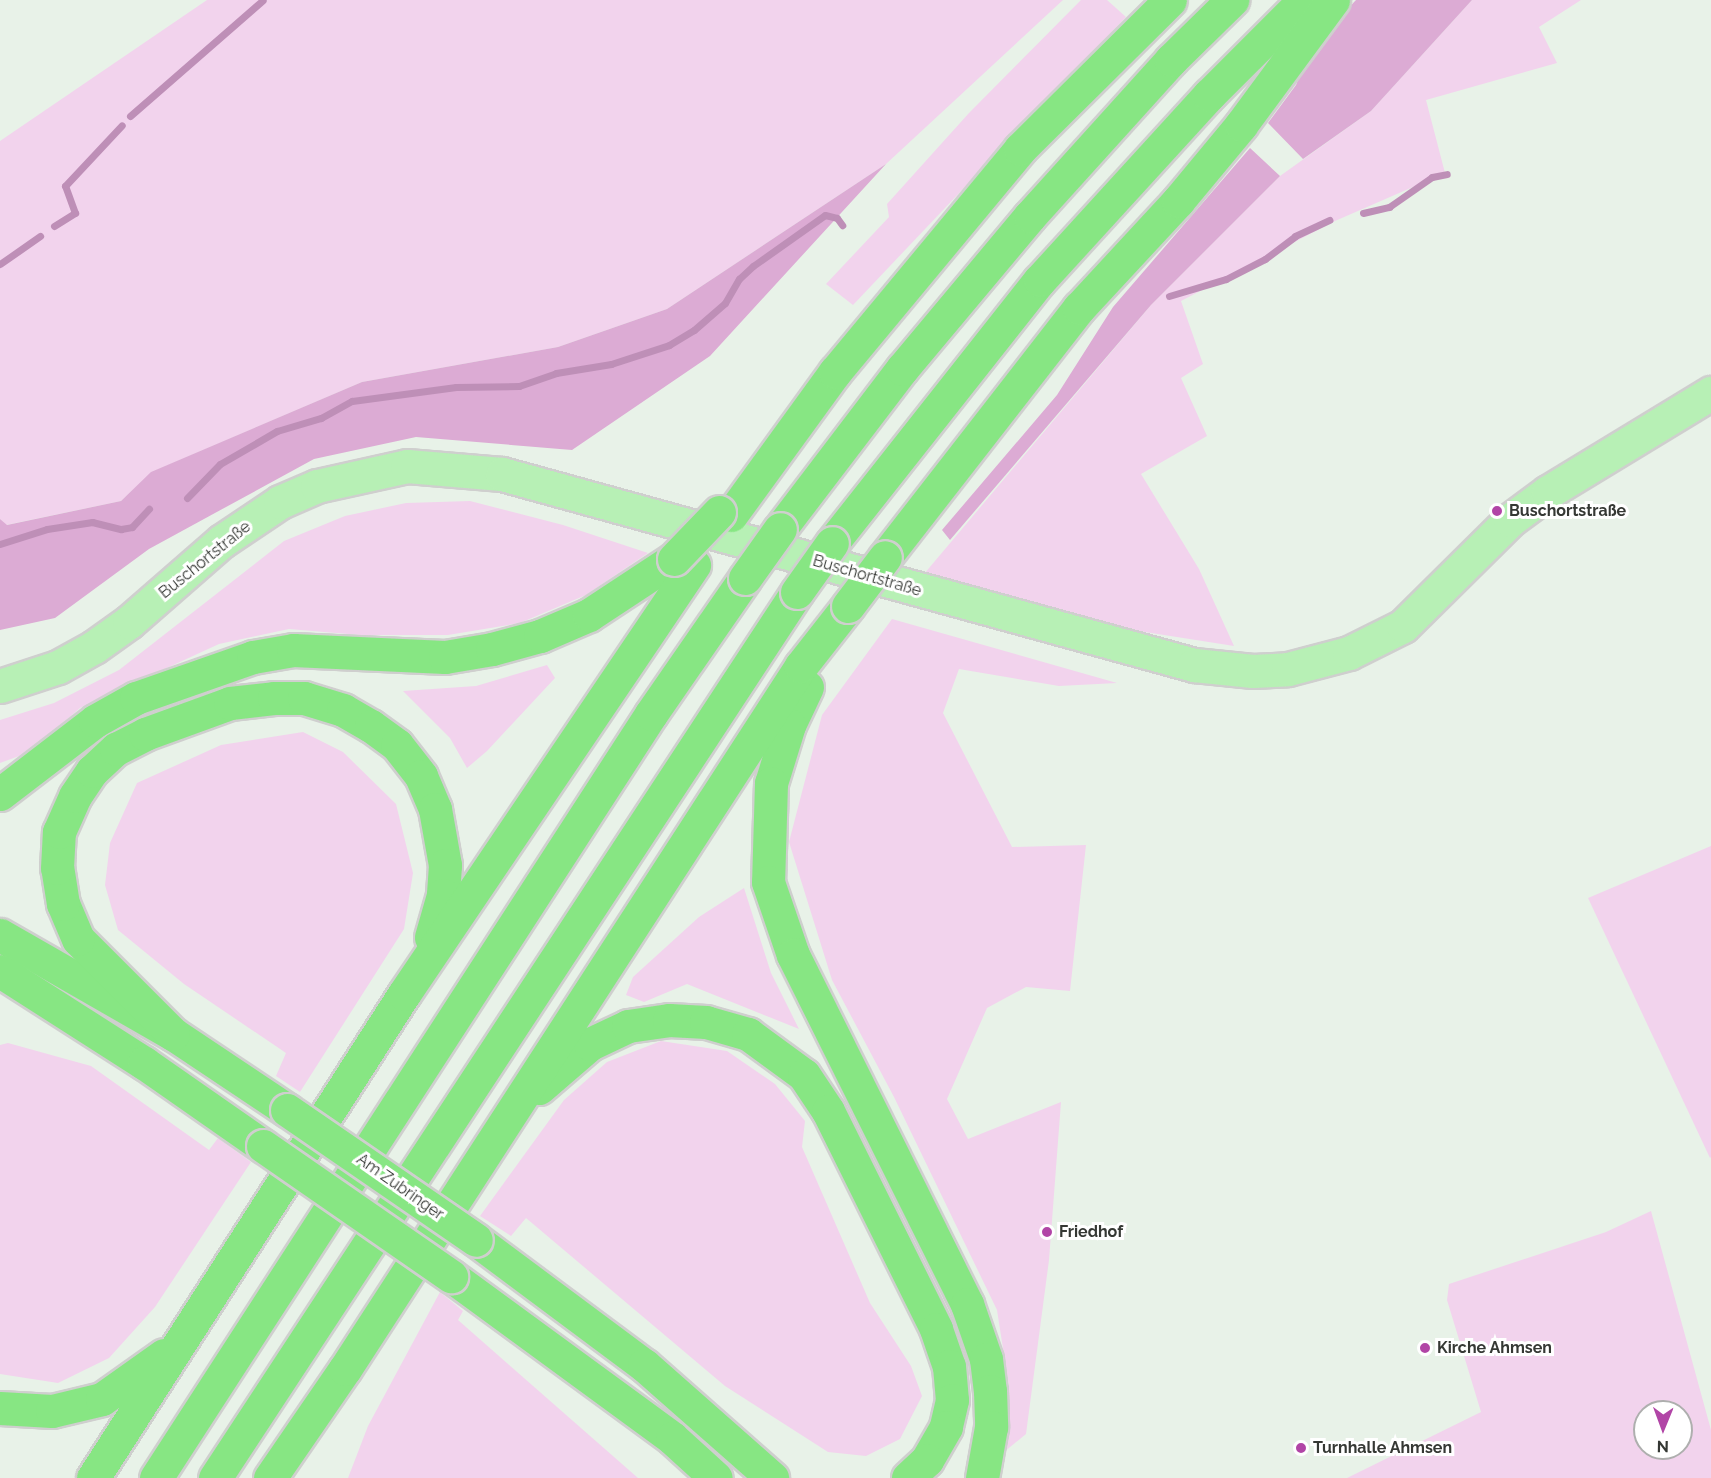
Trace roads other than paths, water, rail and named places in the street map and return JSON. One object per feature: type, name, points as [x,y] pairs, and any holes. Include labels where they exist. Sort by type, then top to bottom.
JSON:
[{"type":"highway","points":[[156,1478],[651,714],[780,529],[902,369],[1030,216],[1178,52],[1232,0]]},
{"type":"highway","points":[[215,1478],[796,592],[832,543],[1040,280],[1216,88],[1304,0]]},
{"type":"highway","points":[[270,1478],[345,1369],[497,1130],[801,666],[1079,308],[1178,201],[1247,117],[1333,0]]},
{"type":"highway","points":[[93,1478],[684,562],[769,464],[835,372],[1012,158],[1154,14]]},
{"type":"highway","points":[[0,794],[95,722],[136,698],[253,657],[293,650],[445,657],[492,649],[540,636],[589,615],[684,562]]},
{"type":"highway","points":[[848,606],[789,725],[771,783],[768,882],[793,955],[967,1304],[986,1359],[990,1391],[991,1426],[982,1478]]},
{"type":"highway","points":[[173,1034],[78,939],[63,904],[57,868],[59,832],[75,796],[92,771],[116,749],[145,734],[230,703],[304,698],[343,710],[398,745],[421,776],[443,838],[445,865],[433,933],[404,994]]},
{"type":"highway","name":"Am Zubringer","points":[[0,935],[173,1034],[287,1110],[476,1240],[644,1365],[761,1468],[794,1478]]},
{"type":"highway","points":[[0,971],[34,991],[451,1276],[672,1438],[716,1478]]},
{"type":"highway","points":[[0,986],[34,991]]},
{"type":"highway","points":[[497,1130],[556,1071],[590,1044],[628,1026],[669,1020],[706,1022],[748,1034],[779,1054],[804,1075],[828,1111],[936,1329],[950,1366],[952,1400],[946,1427],[927,1460],[908,1478]]},
{"type":"highway","points":[[0,1408],[52,1411],[102,1398],[184,1339]]},
{"type":"highway","points":[[295,1478],[345,1369]]},
{"type":"highway","points":[[672,1438],[697,1478]]},
{"type":"main road","name":"Buschortstraße","points":[[0,686],[58,667],[94,647],[129,622],[222,541],[280,502],[317,486],[407,466],[502,474],[1194,666],[1252,671],[1288,669],[1349,653],[1403,626],[1510,520],[1548,492],[1711,393]]},
{"type":"waterway","points":[[130,116],[263,0]]},
{"type":"waterway","points":[[54,226],[75,213],[65,186],[122,125]]},
{"type":"waterway","points":[[1363,213],[1389,207],[1432,177],[1447,174]]},
{"type":"waterway","points":[[187,498],[220,464],[277,431],[321,418],[352,401],[456,387],[519,386],[556,373],[611,364],[669,345],[694,330],[725,303],[739,279],[753,266],[825,215],[837,218],[842,225]]},
{"type":"waterway","points":[[1169,296],[1226,279],[1265,259],[1295,236],[1330,220]]},
{"type":"waterway","points":[[0,264],[40,236]]},
{"type":"waterway","points":[[0,544],[47,529],[92,522],[121,529],[132,527],[149,509]]},
{"type":"place","name":"Buschortstraße","points":[[1497,511]]},
{"type":"place","name":"Friedhof","points":[[1047,1232]]},
{"type":"place","name":"Kirche Ahmsen","points":[[1425,1348]]},
{"type":"place","name":"Turnhalle Ahmsen","points":[[1301,1448]]}]
